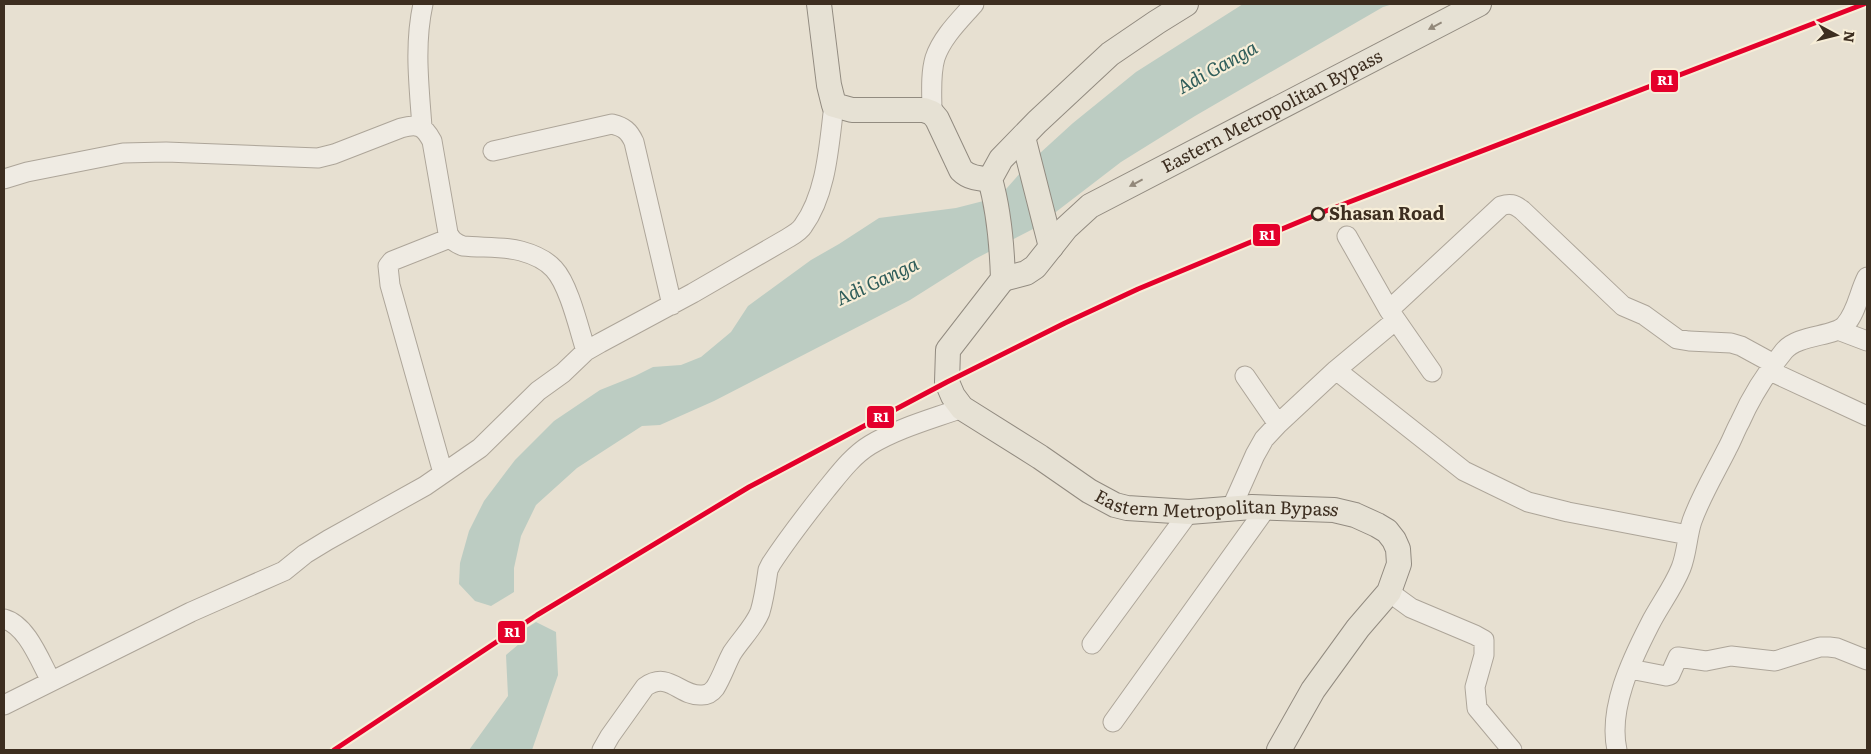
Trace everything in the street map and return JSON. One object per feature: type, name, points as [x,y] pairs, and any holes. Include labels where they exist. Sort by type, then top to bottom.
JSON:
[{"type":"main road","points":[[819,4],[830,90],[834,105],[852,110],[924,110],[932,113],[961,170],[966,175],[992,185]]},
{"type":"main road","points":[[1003,279],[1002,252],[992,185],[1001,159],[1110,54],[1186,4]]},
{"type":"main road","name":"Eastern Metropolitan Bypass","points":[[1279,750],[1312,690],[1358,628],[1389,592],[1399,564],[1398,549],[1387,531],[1355,515],[1334,510],[1267,507],[1189,512],[1127,508],[1115,505],[1089,491],[1040,457],[962,408],[953,396],[947,382],[948,350],[1003,279],[1026,273],[1035,267],[1050,241],[1090,206],[1478,4]]},
{"type":"main road","points":[[1023,137],[1050,241]]},
{"type":"street","points":[[422,127],[417,33],[423,4]]},
{"type":"street","points":[[932,113],[935,59],[940,46],[950,31],[974,4]]},
{"type":"street","points":[[4,705],[191,612],[284,571],[305,554],[426,486],[480,448],[538,391],[563,373],[586,352],[672,305],[802,228],[813,210],[821,186],[834,105]]},
{"type":"street","points":[[493,150],[612,124],[622,126],[630,133],[634,142],[672,305]]},
{"type":"street","points":[[4,179],[27,172],[123,152],[318,158],[334,154],[401,128],[410,126],[422,127],[428,133],[432,142],[450,238],[455,243],[463,246],[519,251],[535,256],[553,268],[561,277],[586,352]]},
{"type":"street","points":[[1231,509],[1264,439],[1393,315],[1501,206],[1508,204],[1515,205],[1522,210],[1616,301],[1628,309],[1644,315],[1677,339],[1731,343],[1741,346],[1772,367],[1867,416]]},
{"type":"street","points":[[1347,236],[1393,315],[1432,372]]},
{"type":"street","points":[[443,473],[390,285],[388,266],[392,261],[450,238]]},
{"type":"street","points":[[1617,750],[1615,734],[1621,691],[1650,624],[1681,569],[1688,535],[1699,504],[1729,447],[1740,421],[1772,367],[1786,349],[1794,344],[1838,330],[1845,325],[1867,276]]},
{"type":"street","points":[[1838,330],[1867,341]]},
{"type":"street","points":[[1336,370],[1457,466],[1520,498],[1554,509],[1688,535]]},
{"type":"street","points":[[1245,376],[1278,424]]},
{"type":"street","points":[[602,750],[646,687],[653,681],[668,682],[697,695],[710,693],[715,688],[733,652],[760,612],[768,570],[771,564],[843,468],[857,454],[888,435],[962,408]]},
{"type":"street","points":[[1114,722],[1267,507]]},
{"type":"street","points":[[1092,644],[1189,512]]},
{"type":"street","points":[[1389,592],[1411,608],[1484,640],[1484,655],[1475,688],[1477,708],[1512,750]]},
{"type":"street","points":[[4,619],[14,622],[24,632],[51,681]]},
{"type":"street","points":[[1630,669],[1666,676],[1670,675],[1678,657],[1706,661],[1731,656],[1775,661],[1820,647],[1837,648],[1867,660]]},
{"type":"water","name":"Adi Ganga","points":[[1243,4],[1393,4],[1383,7],[1195,116],[1121,162],[1035,228],[975,259],[910,300],[714,401],[660,425],[642,426],[577,468],[536,505],[521,536],[514,568],[514,592],[491,606],[475,601],[459,584],[460,563],[469,531],[484,501],[515,460],[554,421],[600,390],[653,367],[681,365],[701,357],[731,332],[748,306],[811,260],[879,218],[956,208],[999,197],[1028,164],[1073,123],[1136,72]]},
{"type":"water","points":[[536,622],[556,632],[558,675],[532,750],[469,750],[508,696],[506,655],[519,644],[514,636]]},
{"type":"transit line","name":"R1","points":[[334,750],[537,615],[749,487],[947,382],[1065,323],[1138,289],[1318,214],[1864,4]]},
{"type":"place","name":"Shasan Road","points":[[1318,214]]}]
